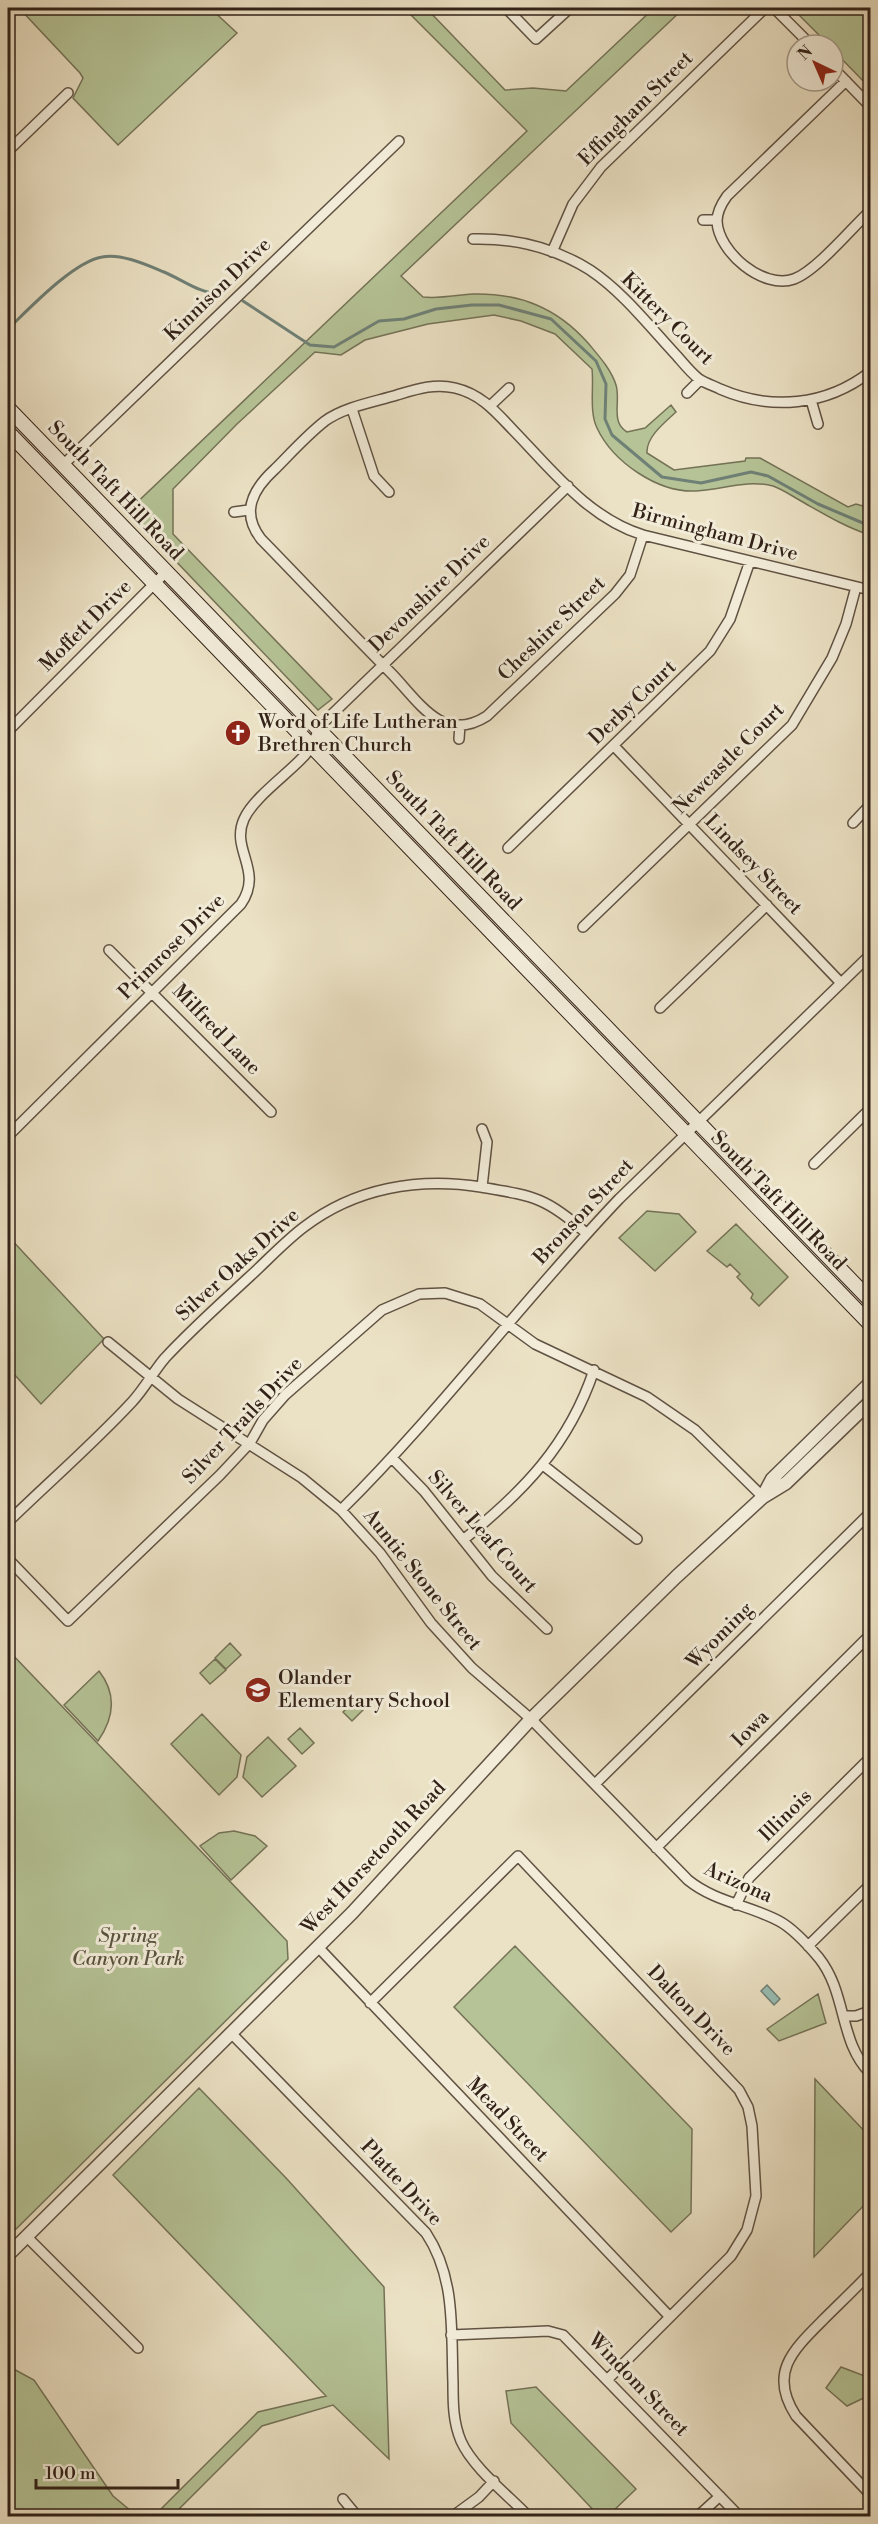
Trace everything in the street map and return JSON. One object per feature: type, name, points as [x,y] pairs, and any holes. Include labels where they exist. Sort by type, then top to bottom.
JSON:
[{"type":"main road","name":"South Taft Hill Road","points":[[8,408],[870,1300]]},
{"type":"main road","name":"South Taft Hill Road","points":[[8,432],[870,1324]]},
{"type":"street","points":[[506,8],[536,39],[570,8]]},
{"type":"street","name":"Effingham Street","points":[[552,252],[573,204],[601,167],[765,8]]},
{"type":"street","points":[[774,8],[799,33]]},
{"type":"street","points":[[870,106],[846,81],[727,196],[717,220],[726,245],[750,271],[769,280],[785,281],[809,269],[870,211]]},
{"type":"street","points":[[8,151],[68,93]]},
{"type":"street","name":"Kinnison Drive","points":[[63,465],[399,141]]},
{"type":"street","points":[[703,220],[717,220]]},
{"type":"street","name":"Kittery Court","points":[[473,239],[522,243],[552,252],[590,271],[608,284],[700,380],[730,393],[766,402],[811,400],[844,389],[870,372]]},
{"type":"street","points":[[687,393],[700,380]]},
{"type":"street","name":"Birmingham Drive","points":[[249,510],[254,491],[260,482],[324,422],[352,409],[434,386],[467,392],[490,406],[598,514],[643,535],[870,590]]},
{"type":"street","points":[[490,406],[509,388]]},
{"type":"street","points":[[811,400],[818,424]]},
{"type":"street","points":[[352,409],[374,476],[389,492]]},
{"type":"street","name":"Devonshire Drive","points":[[318,729],[382,664],[568,486]]},
{"type":"street","points":[[234,512],[249,510],[253,526],[261,539],[432,715],[450,724],[460,725],[459,739]]},
{"type":"street","name":"Cheshire Street","points":[[460,725],[471,724],[487,716],[615,594],[630,575],[643,535]]},
{"type":"street","name":"Derby Court","points":[[508,848],[710,651],[730,619],[750,561]]},
{"type":"street","name":"Moffett Drive","points":[[8,731],[166,572]]},
{"type":"street","name":"Newcastle Court","points":[[583,927],[782,737],[803,709],[832,658],[846,624],[856,587]]},
{"type":"street","name":"Primrose Drive","points":[[8,1136],[246,897],[251,879],[240,835],[244,819],[311,746],[318,729]]},
{"type":"street","name":"Lindsey Street","points":[[614,746],[841,983]]},
{"type":"street","points":[[853,823],[870,805]]},
{"type":"street","points":[[660,1008],[767,905]]},
{"type":"street","name":"Milfred Lane","points":[[109,950],[153,991],[271,1112]]},
{"type":"street","name":"Bronson Street","points":[[341,1510],[392,1458],[586,1233],[697,1121],[870,955]]},
{"type":"street","points":[[813,1164],[870,1109]]},
{"type":"street","points":[[482,1187],[487,1142],[483,1129]]},
{"type":"street","name":"Silver Oaks Drive","points":[[8,1522],[132,1402],[188,1334],[304,1227],[333,1208],[365,1194],[399,1185],[435,1183],[482,1187],[538,1198],[557,1207],[586,1233]]},
{"type":"street","name":"Silver Trails Drive","points":[[8,1559],[68,1621],[220,1475],[250,1443],[264,1420],[285,1395],[371,1318],[393,1303],[425,1294],[455,1295],[480,1304],[549,1351],[647,1396],[695,1430],[763,1497]]},
{"type":"street","name":"Auntie Stone Street","points":[[108,1342],[150,1378],[302,1478],[341,1510],[380,1552],[431,1623],[472,1668],[531,1719]]},
{"type":"street","points":[[463,1540],[501,1510],[543,1465],[576,1415],[594,1370]]},
{"type":"street","name":"West Horsetooth Road","points":[[763,1497],[772,1479],[870,1383]]},
{"type":"street","name":"West Horsetooth Road","points":[[10,2250],[318,1947],[531,1719],[676,1577],[763,1497],[786,1483],[870,1402]]},
{"type":"street","name":"Silver Leaf Court","points":[[392,1458],[424,1491],[492,1576],[547,1629]]},
{"type":"street","points":[[543,1465],[637,1539]]},
{"type":"street","name":"Wyoming","points":[[595,1784],[870,1513]]},
{"type":"street","name":"Iowa","points":[[656,1848],[870,1635]]},
{"type":"street","name":"Arizona","points":[[531,1719],[698,1889],[777,1920],[808,1946],[832,1979],[853,2052],[870,2073]]},
{"type":"street","name":"Illinois","points":[[736,1905],[749,1878],[870,1758]]},
{"type":"street","name":"Dalton Drive","points":[[370,2003],[518,1856],[732,2080],[748,2107],[752,2126],[756,2196],[747,2230],[731,2256],[608,2379]]},
{"type":"street","points":[[808,1946],[870,1885]]},
{"type":"street","name":"Mead Street","points":[[318,1947],[670,2317]]},
{"type":"street","points":[[844,2016],[856,2016],[870,2011]]},
{"type":"street","name":"Platte Drive","points":[[231,2033],[426,2233],[442,2262],[448,2281],[456,2428],[468,2453],[528,2517]]},
{"type":"street","points":[[26,2236],[138,2348]]},
{"type":"street","points":[[870,2274],[798,2345],[787,2363],[784,2386],[789,2406],[796,2416],[870,2494]]},
{"type":"street","name":"Windom Street","points":[[451,2336],[548,2331],[563,2335],[740,2517]]},
{"type":"street","points":[[453,2517],[480,2497],[494,2481]]},
{"type":"street","points":[[698,2517],[720,2496]]},
{"type":"street","points":[[344,2499],[357,2517]]},
{"type":"green space","points":[[19,8],[210,8],[237,33],[118,145],[73,98],[83,78],[80,73]]},
{"type":"green space","points":[[404,8],[426,8],[505,90],[533,88],[566,91],[654,8],[684,8],[401,276],[423,297],[490,294],[522,300],[550,312],[564,320],[576,331],[608,368],[616,385],[617,417],[622,428],[627,432],[645,428],[671,405],[676,412],[653,436],[647,453],[674,470],[745,461],[746,458],[760,458],[848,507],[856,504],[870,508],[870,535],[835,520],[773,486],[753,484],[696,491],[681,490],[667,487],[638,473],[614,452],[604,441],[597,428],[592,407],[592,369],[555,334],[521,321],[494,315],[428,324],[365,340],[341,355],[315,352],[237,424],[173,489],[173,534],[332,699],[318,710],[128,511],[527,131]]},
{"type":"green space","points":[[792,8],[870,8],[870,88],[845,62],[845,33],[817,33]]},
{"type":"green space","points":[[647,1211],[679,1214],[696,1232],[655,1271],[619,1238]]},
{"type":"green space","points":[[736,1224],[788,1277],[759,1306],[751,1298],[753,1294],[737,1277],[740,1274],[730,1264],[727,1267],[707,1251]]},
{"type":"green space","points":[[8,1236],[104,1339],[41,1404],[13,1373],[8,1371]]},
{"type":"green space","points":[[230,1643],[241,1655],[226,1669],[215,1658]]},
{"type":"green space","name":"Spring Canyon Park","points":[[8,1650],[287,1941],[288,1959],[8,2237]]},
{"type":"green space","points":[[215,1659],[226,1670],[210,1684],[200,1673]]},
{"type":"green space","points":[[99,1671],[109,1688],[111,1706],[107,1724],[98,1741],[64,1705]]},
{"type":"green space","points":[[359,1697],[367,1706],[352,1721],[343,1712]]},
{"type":"green space","points":[[202,1714],[241,1755],[237,1777],[219,1795],[171,1744]]},
{"type":"green space","points":[[300,1728],[314,1743],[302,1754],[288,1739]]},
{"type":"green space","points":[[268,1737],[296,1766],[262,1797],[243,1777],[247,1757]]},
{"type":"green space","points":[[234,1831],[255,1836],[267,1846],[231,1880],[200,1846],[219,1833]]},
{"type":"green space","points":[[515,1946],[692,2129],[691,2213],[671,2232],[454,2007]]},
{"type":"green space","points":[[818,1994],[826,2023],[779,2041],[767,2029]]},
{"type":"green space","points":[[815,2079],[870,2137],[870,2199],[814,2257]]},
{"type":"green space","points":[[199,2088],[287,2179],[384,2287],[389,2459],[333,2405],[262,2426],[172,2516],[154,2516],[258,2412],[326,2396],[113,2175]]},
{"type":"green space","points":[[8,2366],[34,2380],[113,2496],[137,2516],[8,2516]]},
{"type":"green space","points":[[841,2367],[870,2378],[870,2395],[847,2406],[826,2388]]},
{"type":"green space","points":[[536,2387],[636,2489],[608,2516],[599,2516],[511,2423],[506,2391]]},
{"type":"water","points":[[767,1985],[780,1999],[774,2005],[761,1991]]},
{"type":"waterway","points":[[8,329],[65,277],[90,261],[102,257],[134,260],[198,289],[219,294]]},
{"type":"waterway","points":[[243,301],[310,345],[334,347],[379,321],[404,319],[436,309],[499,305],[551,319],[596,361],[606,384],[605,419],[612,435],[662,477],[701,483],[751,472],[768,476],[818,504],[870,526]]},
{"type":"place","name":"Word of Life Lutheran Brethren Church","points":[[238,733]]},
{"type":"place","name":"Olander Elementary School","points":[[258,1690]]}]
